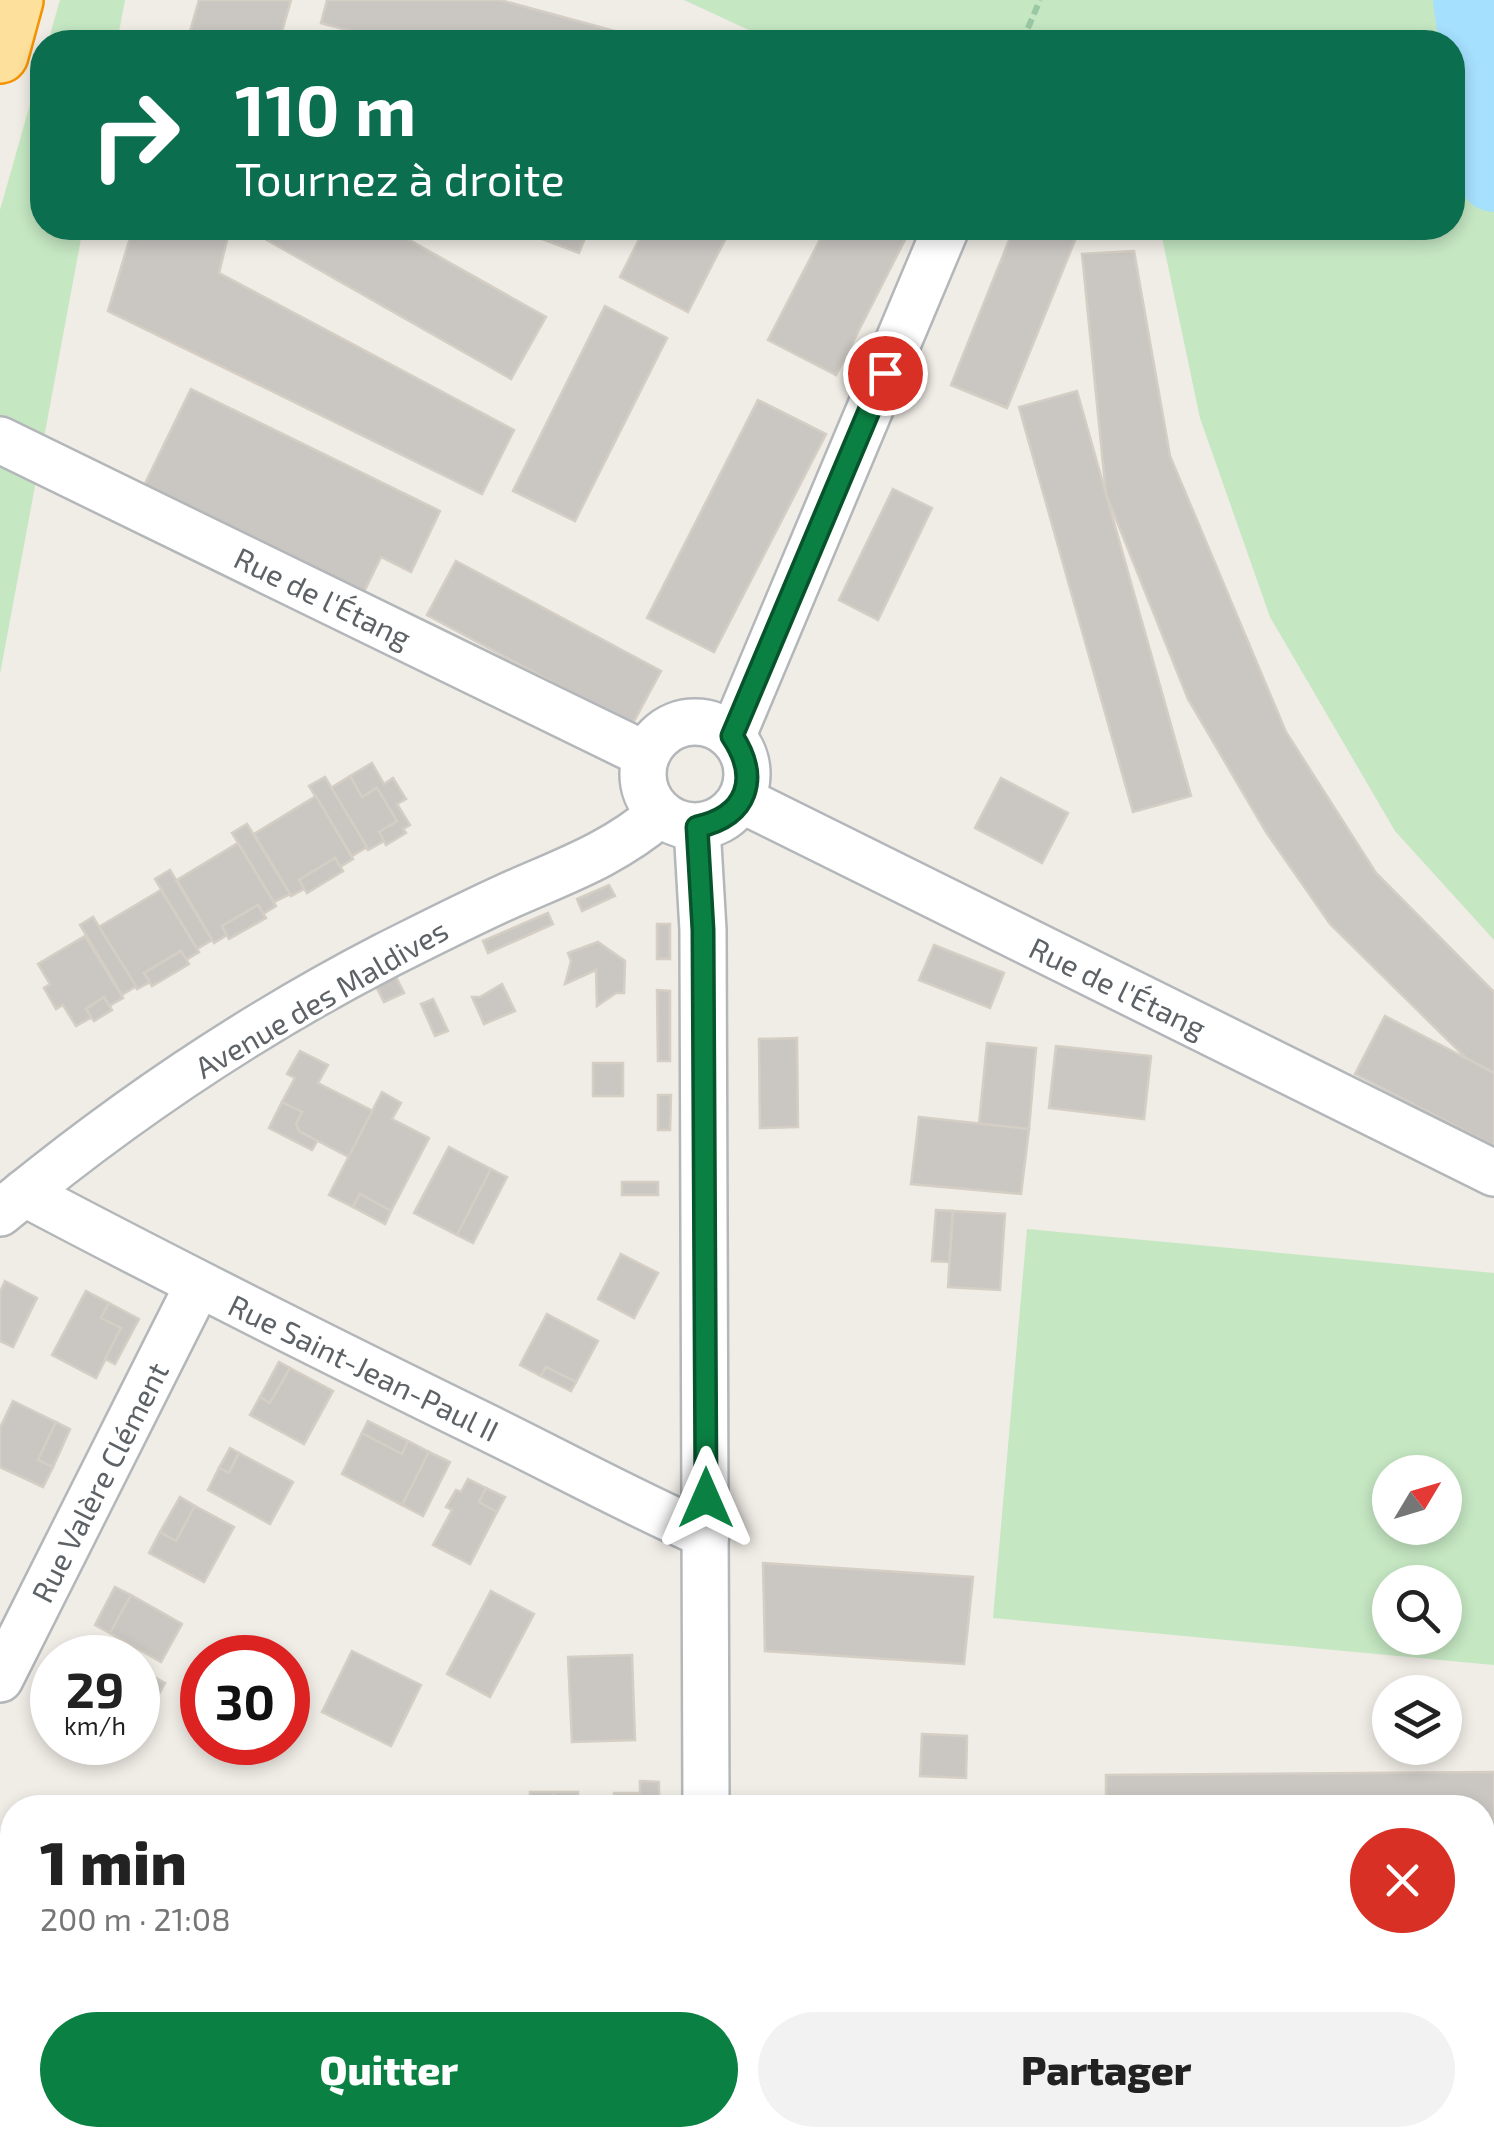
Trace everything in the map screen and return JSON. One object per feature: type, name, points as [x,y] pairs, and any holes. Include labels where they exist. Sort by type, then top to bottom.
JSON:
[{"type":"highway","points":[[0,55],[15,0]]},
{"type":"street","points":[[732,736],[941,240]]},
{"type":"street","name":"Rue de l'Étang","points":[[0,440],[646,755]]},
{"type":"street","points":[[690,722],[711,724],[732,736],[744,754],[748,779],[742,800],[730,815],[717,823],[679,820],[648,798],[642,778],[646,755],[656,738],[673,726],[690,722]]},
{"type":"street","name":"Rue de l'Étang","points":[[742,800],[1494,1173]]},
{"type":"street","points":[[679,820],[703,949],[706,1795]]},
{"type":"street","name":"Avenue des Maldives","points":[[12,1203],[123,1116],[258,1028],[383,957],[505,897],[598,858],[632,838],[679,820]]},
{"type":"street","name":"Rue Saint-Jean-Paul II","points":[[12,1203],[198,1285],[706,1535]]},
{"type":"street","name":"Rue Valère Clément","points":[[0,1679],[198,1285]]},
{"type":"path","points":[[1027,30],[1040,0]]},
{"type":"green space","points":[[60,0],[125,0],[119,30],[51,30]]},
{"type":"green space","points":[[684,0],[1494,0],[1494,940],[1395,831],[1270,617],[1200,418],[1163,240],[1465,240],[1465,30],[749,30]]},
{"type":"green space","points":[[30,104],[30,240],[81,240],[0,674],[0,210]]},
{"type":"green space","points":[[1027,1229],[1494,1273],[1494,1665],[1387,1655],[1462,1655],[1462,1565],[1372,1565],[1372,1654],[993,1618]]},
{"type":"building","points":[[199,0],[291,0],[282,30],[190,30]]},
{"type":"building","points":[[327,0],[500,0],[611,30],[347,30],[321,23]]},
{"type":"building","points":[[129,240],[227,240],[219,273],[514,430],[482,494],[108,311]]},
{"type":"building","points":[[267,240],[409,240],[546,317],[511,379]]},
{"type":"building","points":[[545,240],[584,240],[579,253]]},
{"type":"building","points":[[639,240],[725,240],[688,312],[620,277]]},
{"type":"building","points":[[820,240],[905,240],[836,375],[768,340]]},
{"type":"building","points":[[1009,240],[1075,240],[1007,408],[951,385]]},
{"type":"building","points":[[1134,251],[1170,456],[1286,732],[1376,873],[1494,992],[1494,1073],[1466,1058],[1330,924],[1266,832],[1188,699],[1106,494],[1082,254]]},
{"type":"building","points":[[605,306],[667,338],[575,521],[513,491]]},
{"type":"building","points":[[191,389],[440,511],[411,572],[381,557],[359,602],[140,494]]},
{"type":"building","points":[[1077,391],[1191,796],[1133,812],[1019,407]]},
{"type":"building","points":[[758,400],[826,434],[714,652],[647,618]]},
{"type":"building","points":[[893,489],[932,508],[878,620],[839,600]]},
{"type":"building","points":[[456,561],[661,671],[632,725],[427,615]]},
{"type":"building","points":[[372,763],[384,784],[393,778],[406,799],[397,804],[410,825],[403,829],[406,833],[386,845],[379,832],[397,821],[377,788],[362,797],[350,776]]},
{"type":"building","points":[[350,776],[362,797],[377,788],[397,821],[379,832],[384,841],[368,850],[331,788]]},
{"type":"building","points":[[325,777],[367,847],[352,856],[309,786]]},
{"type":"building","points":[[1001,778],[1068,813],[1042,863],[975,828]]},
{"type":"building","points":[[316,796],[353,859],[340,867],[335,858],[299,880],[304,889],[291,896],[254,834]]},
{"type":"building","points":[[247,824],[290,894],[274,902],[232,833]]},
{"type":"building","points":[[238,843],[276,906],[263,914],[258,905],[222,926],[227,935],[214,943],[177,880]]},
{"type":"building","points":[[335,858],[343,871],[307,893],[299,880]]},
{"type":"building","points":[[170,870],[212,940],[197,949],[155,879]]},
{"type":"building","points":[[609,885],[615,896],[582,911],[577,899]]},
{"type":"building","points":[[161,890],[199,952],[186,960],[181,951],[144,973],[150,982],[137,989],[99,927]]},
{"type":"building","points":[[258,905],[266,918],[229,939],[222,926]]},
{"type":"building","points":[[548,913],[553,924],[488,953],[483,941]]},
{"type":"building","points":[[93,917],[136,986],[122,995],[80,925]]},
{"type":"building","points":[[657,924],[670,924],[670,959],[657,959]]},
{"type":"building","points":[[85,936],[123,998],[109,1006],[104,997],[86,1009],[92,1017],[76,1026],[63,1005],[56,1009],[44,988],[50,984],[38,964]]},
{"type":"building","points":[[598,942],[625,961],[624,993],[616,993],[597,1006],[596,970],[565,984],[571,961],[568,953]]},
{"type":"building","points":[[934,945],[1004,973],[990,1008],[919,980]]},
{"type":"building","points":[[181,951],[189,964],[152,986],[144,973]]},
{"type":"building","points":[[394,973],[404,993],[384,1002],[374,982]]},
{"type":"building","points":[[502,984],[515,1011],[484,1024],[472,997],[480,997]]},
{"type":"building","points":[[657,990],[670,991],[670,1061],[658,1061]]},
{"type":"building","points":[[104,997],[112,1010],[94,1021],[86,1009]]},
{"type":"building","points":[[433,999],[448,1031],[435,1036],[421,1004]]},
{"type":"building","points":[[1385,1016],[1494,1073],[1494,1146],[1355,1074]]},
{"type":"building","points":[[797,1038],[798,1127],[760,1128],[759,1039]]},
{"type":"building","points":[[987,1043],[1036,1048],[1029,1129],[979,1124]]},
{"type":"building","points":[[1056,1046],[1151,1056],[1144,1119],[1049,1108]]},
{"type":"building","points":[[300,1051],[328,1065],[318,1083],[373,1111],[349,1157],[299,1131],[296,1124],[302,1112],[282,1102],[295,1078],[287,1074]]},
{"type":"building","points":[[593,1063],[623,1063],[623,1096],[593,1096]]},
{"type":"building","points":[[382,1092],[401,1103],[392,1119],[429,1138],[391,1211],[360,1194],[353,1207],[329,1195]]},
{"type":"building","points":[[658,1095],[671,1095],[670,1130],[658,1130]]},
{"type":"building","points":[[282,1102],[302,1112],[296,1124],[299,1131],[317,1141],[312,1150],[269,1128]]},
{"type":"building","points":[[919,1117],[1029,1129],[1021,1194],[911,1184]]},
{"type":"building","points":[[449,1147],[491,1169],[457,1235],[414,1213]]},
{"type":"building","points":[[491,1169],[507,1177],[473,1243],[457,1235]]},
{"type":"building","points":[[622,1182],[658,1182],[658,1195],[622,1195]]},
{"type":"building","points":[[360,1194],[391,1211],[385,1224],[353,1207]]},
{"type":"building","points":[[936,1210],[953,1211],[949,1262],[932,1261]]},
{"type":"building","points":[[953,1211],[1005,1214],[1000,1290],[948,1287]]},
{"type":"building","points":[[621,1254],[658,1273],[634,1318],[598,1299]]},
{"type":"building","points":[[5,1281],[37,1298],[13,1347],[0,1341],[0,1292]]},
{"type":"building","points":[[86,1291],[109,1303],[101,1318],[121,1328],[96,1378],[52,1355]]},
{"type":"building","points":[[109,1303],[139,1319],[115,1364],[105,1359],[121,1328],[101,1318]]},
{"type":"building","points":[[547,1314],[598,1341],[576,1382],[546,1367],[541,1376],[520,1365]]},
{"type":"building","points":[[279,1362],[290,1368],[270,1403],[260,1397]]},
{"type":"building","points":[[546,1367],[576,1382],[571,1391],[541,1376]]},
{"type":"building","points":[[290,1368],[333,1391],[304,1444],[250,1415],[260,1397],[270,1403]]},
{"type":"building","points":[[13,1401],[56,1422],[38,1460],[53,1467],[43,1487],[0,1467],[0,1428]]},
{"type":"building","points":[[368,1421],[408,1441],[402,1454],[362,1433]]},
{"type":"building","points":[[56,1422],[70,1429],[53,1467],[38,1460]]},
{"type":"building","points":[[362,1433],[402,1454],[408,1441],[429,1452],[402,1505],[342,1474]]},
{"type":"building","points":[[230,1448],[239,1453],[229,1473],[219,1468]]},
{"type":"building","points":[[429,1452],[450,1462],[423,1516],[402,1505]]},
{"type":"building","points":[[239,1453],[293,1482],[270,1524],[208,1490],[219,1468],[229,1473]]},
{"type":"building","points":[[468,1479],[486,1488],[479,1502],[497,1512],[470,1564],[433,1545],[452,1510],[446,1507]]},
{"type":"building","points":[[486,1488],[505,1497],[497,1512],[479,1502]]},
{"type":"building","points":[[180,1497],[195,1506],[176,1541],[160,1532]]},
{"type":"building","points":[[195,1506],[234,1527],[204,1582],[149,1553],[160,1532],[176,1541]]},
{"type":"building","points":[[763,1563],[973,1577],[964,1664],[765,1651]]},
{"type":"building","points":[[115,1587],[131,1595],[110,1633],[95,1625]]},
{"type":"building","points":[[491,1591],[534,1614],[490,1697],[447,1674]]},
{"type":"building","points":[[131,1595],[182,1624],[161,1662],[160,1635],[110,1633]]},
{"type":"building","points":[[352,1651],[421,1685],[391,1746],[322,1712]]},
{"type":"building","points":[[632,1655],[635,1740],[572,1742],[568,1657]]},
{"type":"building","points":[[922,1734],[967,1736],[966,1778],[920,1776]]},
{"type":"building","points":[[1494,1772],[1494,1795],[1106,1795],[1106,1775]]},
{"type":"building","points":[[640,1781],[659,1782],[659,1795],[614,1795],[614,1793],[640,1793]]},
{"type":"building","points":[[530,1792],[554,1792],[554,1795]]},
{"type":"building","points":[[554,1792],[578,1792],[578,1795]]},
{"type":"waterway","points":[[1469,0],[1494,176]]},
{"type":"route","points":[[706,1498],[703,930],[697,827],[717,823],[742,800],[748,779],[744,754],[732,736],[885,373]]}]
